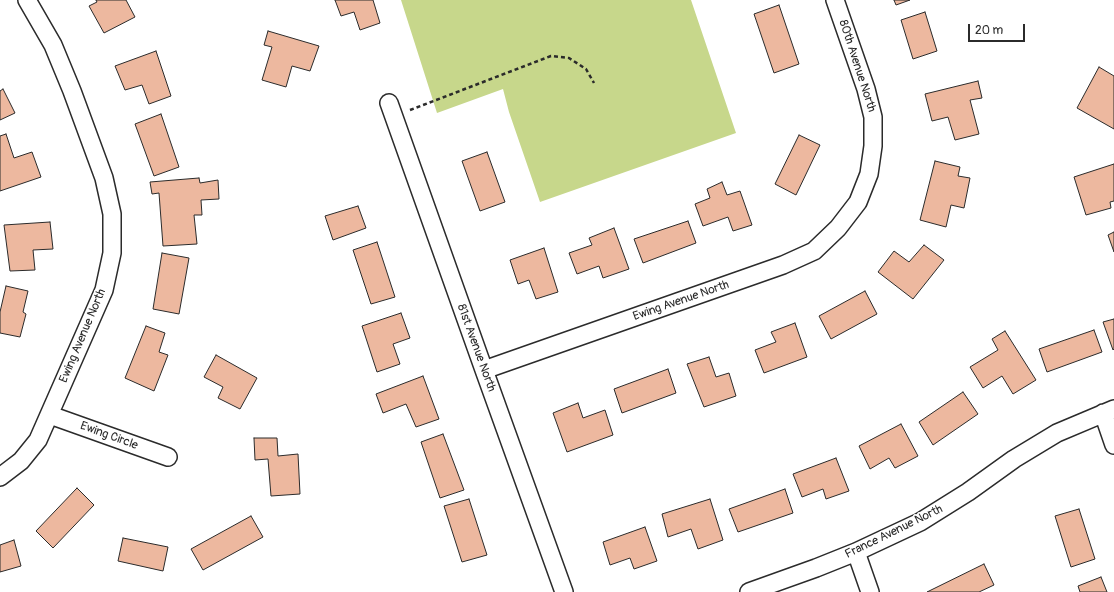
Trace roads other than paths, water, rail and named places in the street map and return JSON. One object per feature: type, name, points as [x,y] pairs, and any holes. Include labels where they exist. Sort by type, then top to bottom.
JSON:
[{"type":"street","name":"Ewing Avenue North","points":[[0,477],[21,461],[38,440],[104,290],[112,253],[112,214],[104,178],[72,91],[53,45],[28,0]]},
{"type":"street","name":"80th Avenue North","points":[[835,0],[866,88],[874,117],[873,146],[869,174],[858,202]]},
{"type":"street","name":"81st Avenue North","points":[[392,110],[564,592]]},
{"type":"street","name":"Ewing Avenue North","points":[[484,370],[783,265],[814,251],[838,228],[858,202]]},
{"type":"street","points":[[1108,411],[1114,446]]},
{"type":"street","name":"France Avenue North","points":[[749,592],[856,552],[920,522],[968,492],[1014,459],[1058,433],[1108,411]]},
{"type":"street","name":"Ewing Circle","points":[[50,415],[168,457]]},
{"type":"street","points":[[856,552],[870,592]]}]
